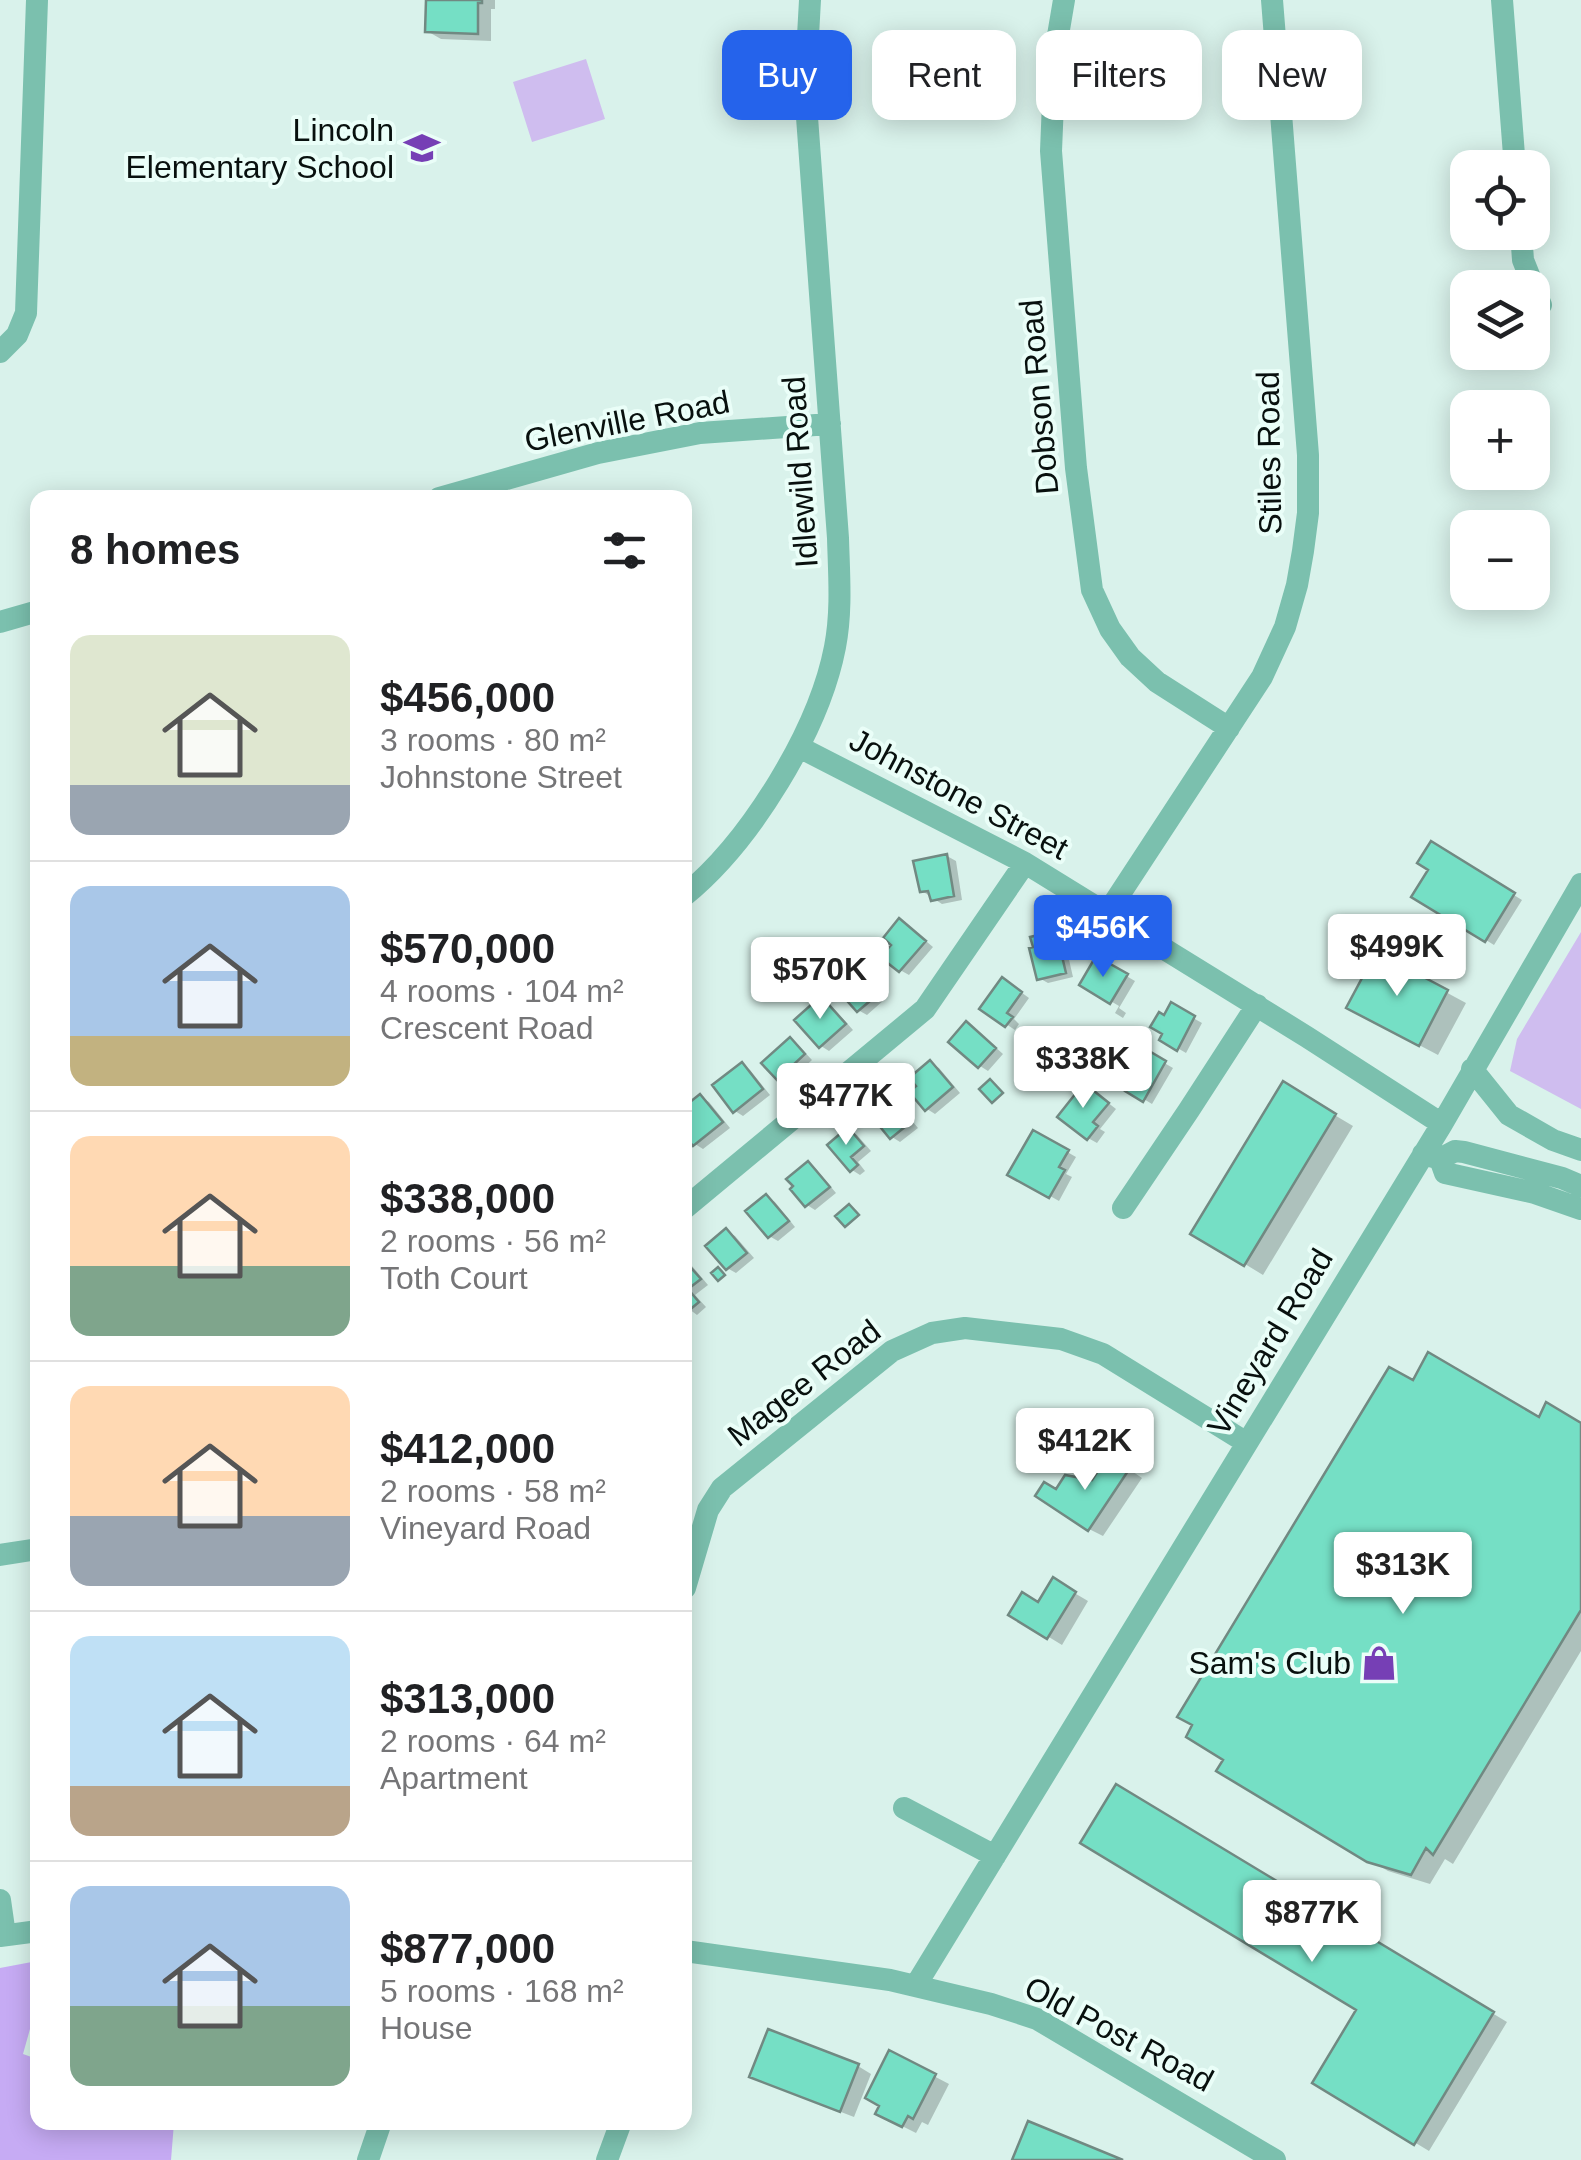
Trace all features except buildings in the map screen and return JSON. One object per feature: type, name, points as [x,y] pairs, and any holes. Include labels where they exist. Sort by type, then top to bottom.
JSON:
[{"type":"street","points":[[0,352],[17,335],[26,313],[37,0]]},
{"type":"street","name":"Idlewild Road","points":[[692,889],[734,846],[799,747],[818,704],[834,648],[840,601],[806,90],[810,0]]},
{"type":"street","name":"Dobson Road","points":[[1064,0],[1055,53],[1051,151],[1076,468],[1092,590],[1110,628],[1130,656],[1157,682],[1229,728]]},
{"type":"street","name":"Stiles Road","points":[[1108,912],[1262,677],[1298,585],[1308,513],[1308,455],[1272,0]]},
{"type":"street","points":[[1502,0],[1514,150]]},
{"type":"street","name":"Glenville Road","points":[[467,490],[598,453],[700,433],[830,424]]},
{"type":"street","points":[[0,622],[30,613]]},
{"type":"street","name":"Johnstone Street","points":[[799,747],[1025,862],[1442,1124]]},
{"type":"street","points":[[692,1202],[925,1009],[1025,862]]},
{"type":"street","name":"Vineyard Road","points":[[916,1985],[1247,1443],[1431,1157],[1442,1124],[1581,884]]},
{"type":"street","points":[[1122,1208],[1257,1006]]},
{"type":"street","points":[[1472,1070],[1509,1115],[1552,1140],[1581,1150]]},
{"type":"street","points":[[1581,1186],[1464,1152],[1431,1157],[1446,1173],[1535,1193],[1581,1210]]},
{"type":"street","name":"Magee Road","points":[[692,1564],[708,1510],[722,1488],[892,1351],[932,1333],[965,1328],[1061,1339],[1104,1354],[1247,1443]]},
{"type":"street","points":[[0,1555],[30,1550]]},
{"type":"street","points":[[904,1808],[995,1856]]},
{"type":"street","points":[[0,1900],[2,1935],[30,1932]]},
{"type":"street","name":"Old Post Road","points":[[692,1952],[916,1985],[1037,2020],[1275,2160]]},
{"type":"street","points":[[368,2160],[378,2130]]},
{"type":"street","points":[[607,2160],[618,2130]]},
{"type":"shaded area","points":[[586,59],[605,119],[532,142],[513,82]]},
{"type":"shaded area","points":[[1581,932],[1581,1109],[1510,1071],[1517,1039]]},
{"type":"shaded area","points":[[30,1962],[30,2029],[23,2054],[30,2056],[30,2130],[173,2130],[171,2160],[0,2160],[0,1968]]},
{"type":"place","name":"Lincoln Elementary School","points":[[422,148]]},
{"type":"place","name":"Sam's Club","points":[[1379,1663]]}]
